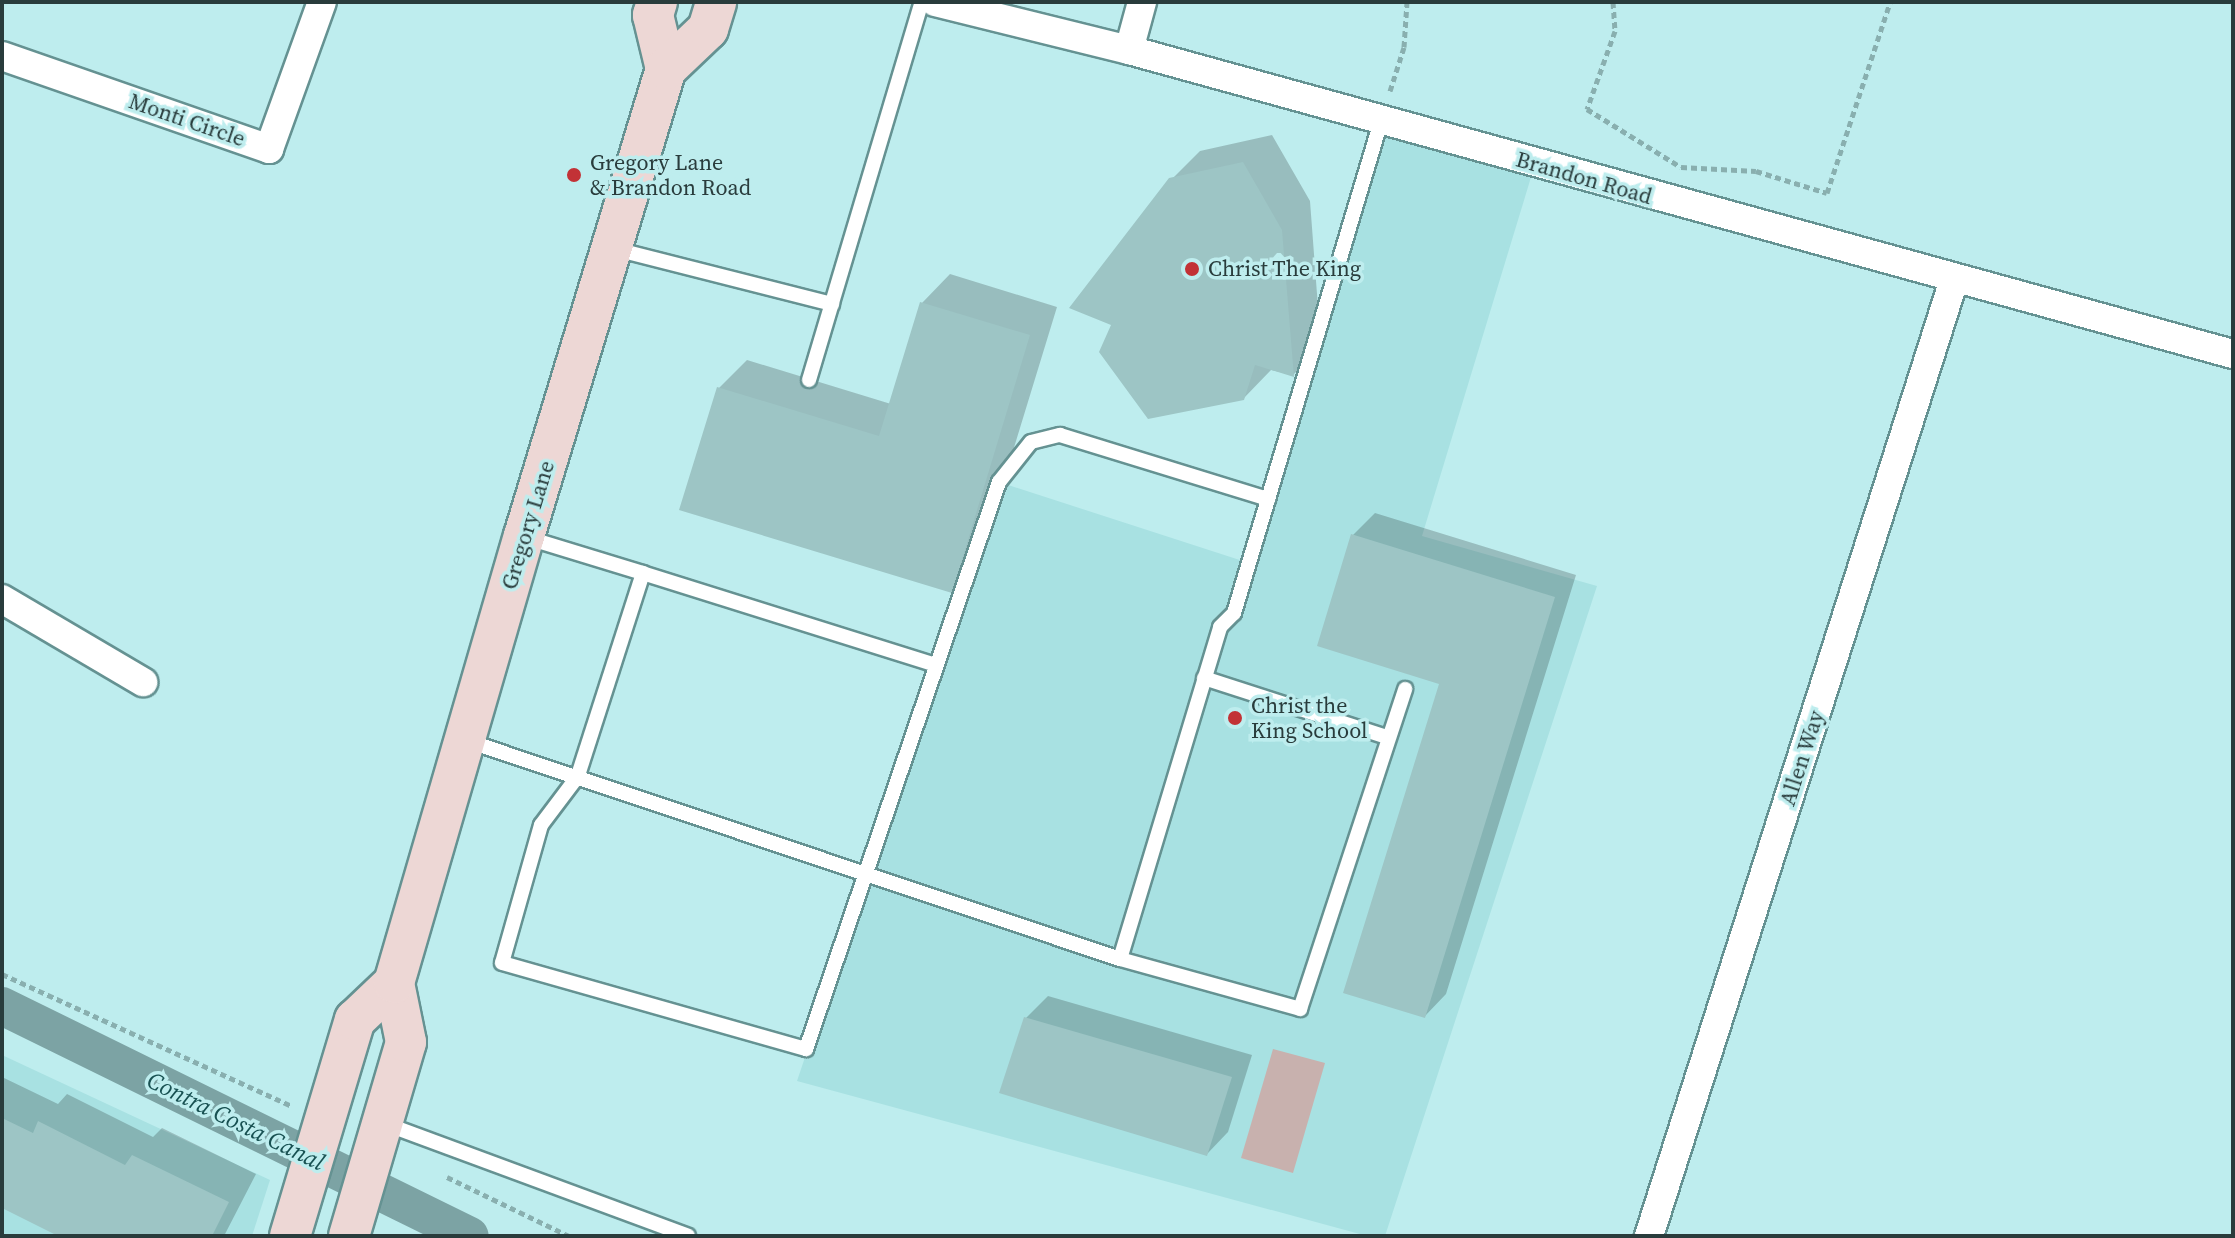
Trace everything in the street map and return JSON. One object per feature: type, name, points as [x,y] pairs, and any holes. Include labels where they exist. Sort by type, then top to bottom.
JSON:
[{"type":"main road","points":[[657,2],[653,15],[666,69]]},
{"type":"main road","name":"Gregory Lane","points":[[351,1227],[406,1042],[394,983],[524,536],[666,69],[708,29],[716,2]]},
{"type":"main road","points":[[290,1236],[355,1020],[394,983]]},
{"type":"street","name":"Monti Circle","points":[[2,56],[269,149],[322,2]]},
{"type":"street","name":"Brandon Road","points":[[935,2],[1129,50],[1954,280],[2233,354]]},
{"type":"street","points":[[1129,50],[1142,2]]},
{"type":"street","name":"Allen Way","points":[[1649,1236],[1954,280]]},
{"type":"street","points":[[2,599],[143,682]]},
{"type":"lane","points":[[809,380],[922,2]]},
{"type":"lane","points":[[1120,959],[1220,627],[1234,613],[1381,121]]},
{"type":"lane","points":[[613,248],[832,304]]},
{"type":"lane","points":[[643,573],[578,776],[541,825],[502,963],[806,1049],[999,482],[1031,442],[1060,435],[1268,499]]},
{"type":"lane","points":[[524,536],[936,665]]},
{"type":"lane","points":[[1204,678],[1387,737]]},
{"type":"lane","points":[[464,739],[1120,959],[1300,1009],[1405,689]]},
{"type":"lane","points":[[377,1140],[688,1236]]},
{"type":"path","points":[[1381,121],[1404,47],[1407,2]]},
{"type":"path","points":[[1613,2],[1615,31],[1587,109],[1681,167],[1756,171],[1827,193],[1890,2]]},
{"type":"shaded area","name":"Christ the King School","points":[[1381,121],[1535,164],[1422,536],[1597,586],[1385,1236],[1367,1236],[797,1081],[999,482],[1249,563]]},
{"type":"shaded area","points":[[1273,1049],[1325,1063],[1293,1173],[1241,1158]]},
{"type":"shaded area","points":[[2,1055],[270,1180],[252,1236],[2,1236]]},
{"type":"building","name":"Christ The King","points":[[1243,162],[1282,230],[1294,377],[1255,365],[1244,400],[1148,419],[1099,352],[1111,325],[1069,308],[1169,178]]},
{"type":"building","points":[[920,302],[1030,335],[952,593],[679,510],[717,387],[879,436]]},
{"type":"building","points":[[1351,534],[1555,597],[1425,1018],[1343,993],[1439,684],[1317,646]]},
{"type":"building","points":[[1024,1017],[1232,1077],[1207,1156],[999,1093]]},
{"type":"building","points":[[2,1118],[33,1133],[38,1121],[125,1165],[132,1155],[229,1202],[212,1236],[58,1236],[2,1208]]},
{"type":"waterway","name":"Contra Costa Canal","points":[[2,1006],[470,1236]]},
{"type":"place","name":"Gregory Lane & Brandon Road","points":[[574,175]]},
{"type":"place","name":"Christ The King","points":[[1192,269]]},
{"type":"place","name":"Christ the King School","points":[[1235,718]]}]
